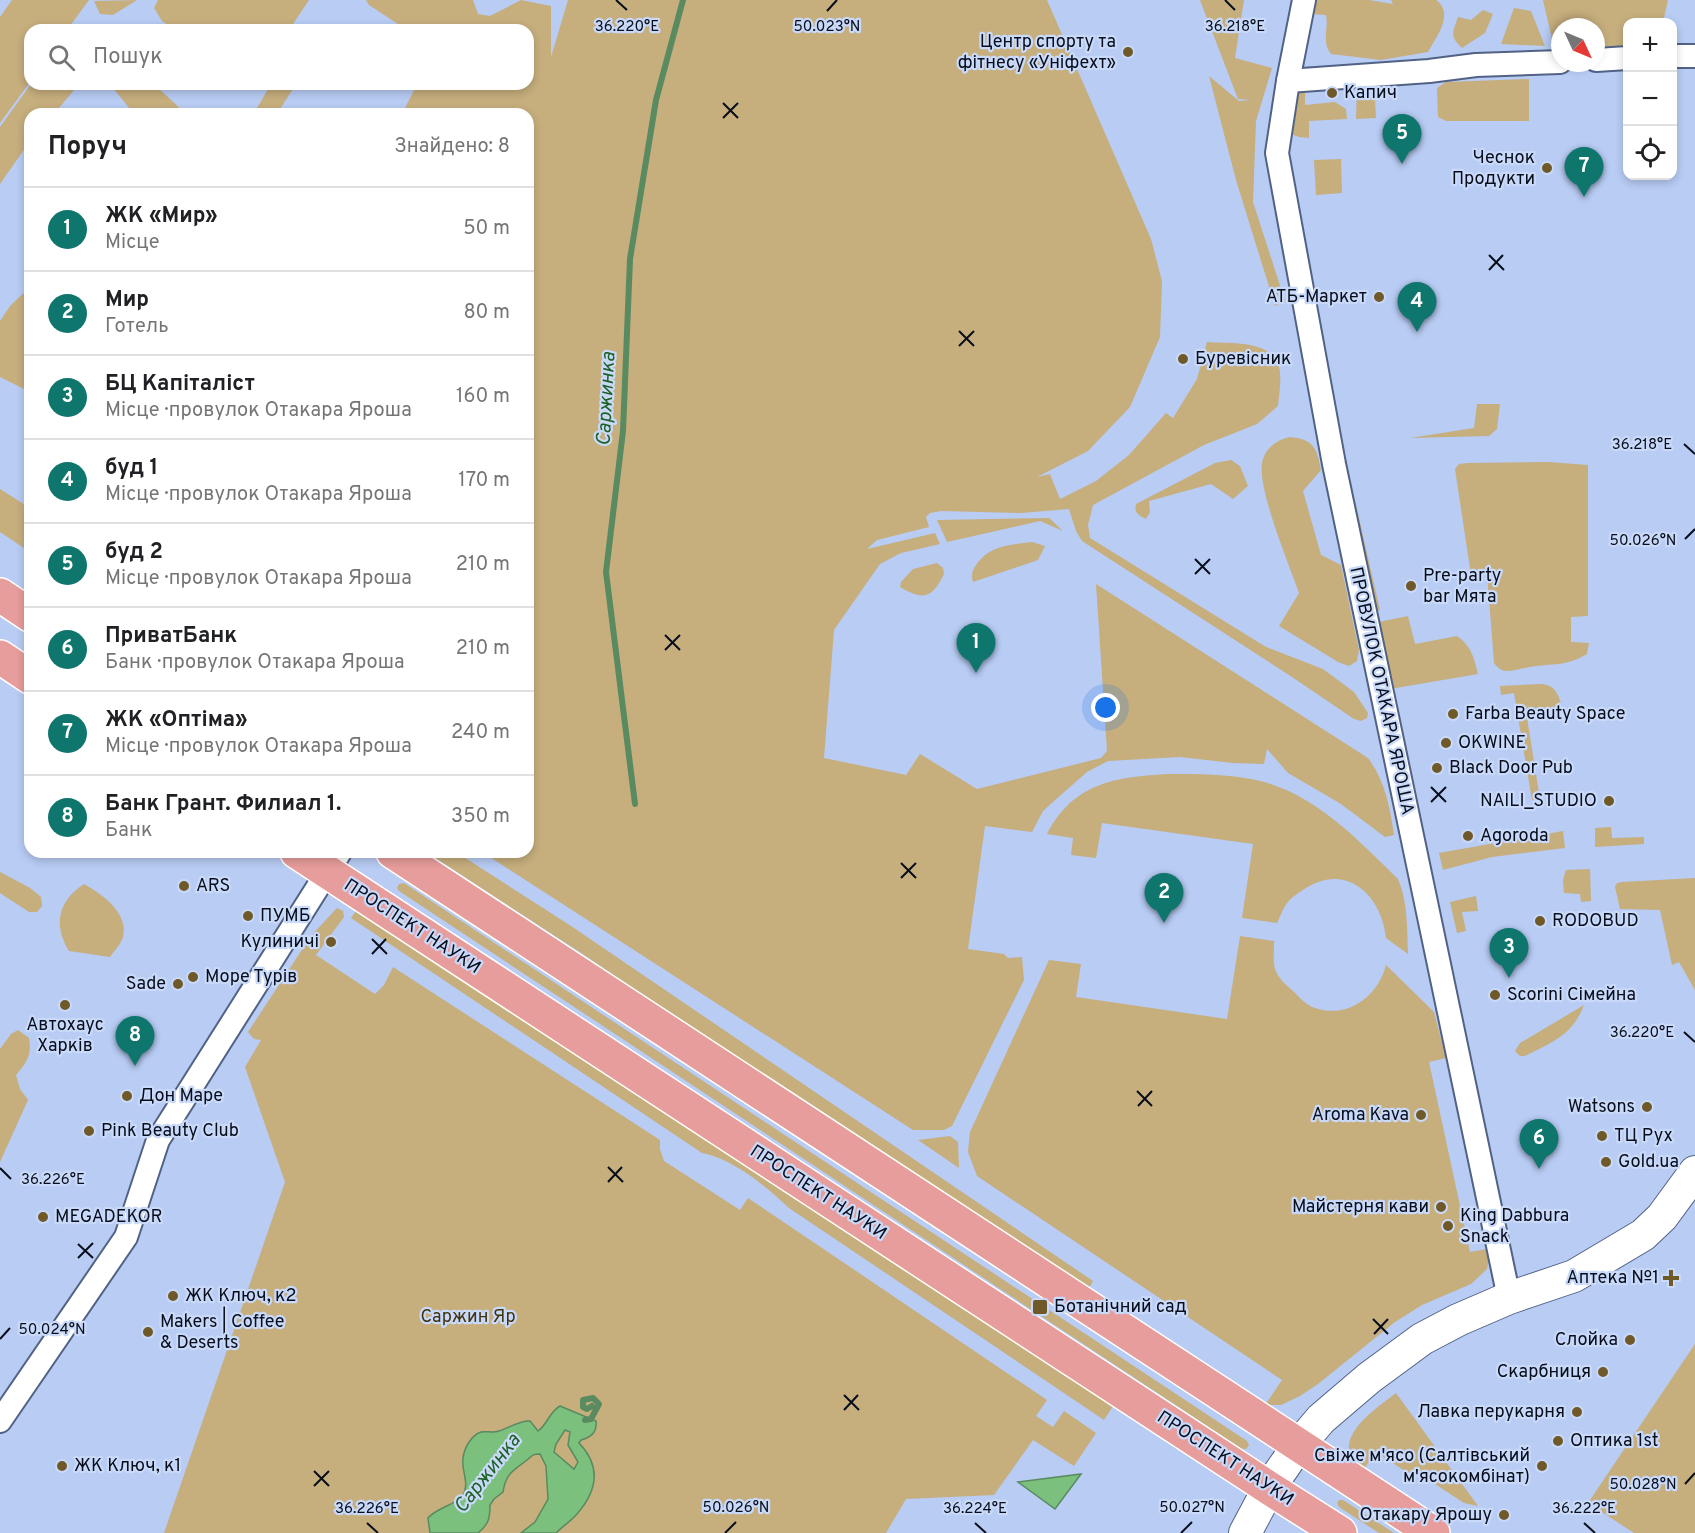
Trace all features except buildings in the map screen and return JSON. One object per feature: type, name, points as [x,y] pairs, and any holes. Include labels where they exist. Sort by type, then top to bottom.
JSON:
[{"type":"main road","points":[[0,595],[24,611]]},
{"type":"main road","points":[[0,657],[24,673]]},
{"type":"main road","name":"ПРОСПЕКТ НАУКИ","points":[[319,858],[334,862],[1269,1488],[1340,1533]]},
{"type":"main road","points":[[402,858],[1433,1533]]},
{"type":"street","name":"ПРОВУЛОК ОТАКАРА ЯРОША","points":[[1304,0],[1277,153],[1323,407],[1419,878],[1509,1298]]},
{"type":"street","points":[[1677,56],[1695,56]]},
{"type":"street","points":[[1605,59],[1623,58]]},
{"type":"street","points":[[1288,81],[1429,71],[1476,65],[1551,62]]},
{"type":"street","points":[[0,1421],[126,1237],[158,1140],[334,862]]},
{"type":"street","points":[[1245,1533],[1269,1488],[1298,1446],[1321,1419],[1343,1399],[1422,1339],[1458,1320],[1509,1298],[1574,1276],[1643,1235],[1662,1217],[1695,1172]]},
{"type":"green space","points":[[12,0],[89,0],[71,24],[24,24],[24,90],[0,123],[0,17]]},
{"type":"green space","points":[[137,0],[113,15],[100,14],[94,1]]},
{"type":"green space","points":[[158,0],[309,0],[293,24],[166,24],[154,8]]},
{"type":"green space","points":[[366,0],[473,0],[478,14],[490,16],[521,0],[551,6],[551,57],[568,0],[1047,0],[1151,239],[1162,281],[1160,337],[1130,407],[1088,451],[1037,477],[1050,474],[1060,499],[1096,481],[1129,455],[1166,413],[1173,418],[1197,379],[1207,342],[1238,343],[1259,347],[1268,352],[1275,358],[1280,371],[1278,406],[1257,424],[1204,445],[1093,505],[1088,525],[1090,538],[1266,647],[1323,669],[1354,692],[1368,713],[1367,718],[1361,721],[1354,719],[1082,541],[1069,509],[1021,513],[941,511],[930,513],[926,517],[929,527],[877,540],[867,549],[935,533],[940,544],[901,553],[880,564],[834,630],[824,758],[906,775],[920,754],[977,789],[1101,758],[1107,751],[1096,584],[1368,758],[1379,776],[1386,795],[1394,835],[1385,837],[1341,804],[1288,773],[1267,749],[1264,764],[1180,757],[1108,761],[1087,772],[1043,811],[1032,832],[985,826],[968,949],[1004,954],[1008,958],[1022,957],[1024,980],[952,1126],[944,1130],[913,1130],[491,858],[534,858],[534,108],[405,108],[414,90],[534,90],[534,24],[398,24],[369,5]]},
{"type":"green space","points":[[1200,0],[1244,0],[1235,58],[1272,68],[1256,121],[1253,202],[1285,301],[1275,306],[1236,180],[1209,76],[1239,101],[1251,100],[1238,99]]},
{"type":"green space","points":[[1308,0],[1369,0],[1393,4],[1391,0],[1436,0],[1441,5],[1444,18],[1439,33],[1428,52],[1381,60],[1331,54],[1326,44],[1326,15],[1310,14]]},
{"type":"green space","points":[[1543,0],[1668,0],[1664,18],[1623,18],[1623,46],[1605,47],[1605,18],[1551,18],[1551,35]]},
{"type":"green space","points":[[1514,8],[1531,11],[1545,46],[1501,44]]},
{"type":"green space","points":[[1483,10],[1493,14],[1485,33],[1462,48],[1453,34],[1458,17],[1471,20]]},
{"type":"green space","points":[[1529,79],[1529,121],[1446,121],[1438,117],[1437,88],[1446,82]]},
{"type":"green space","points":[[1374,83],[1376,118],[1356,119],[1357,86]]},
{"type":"green space","points":[[27,90],[74,90],[59,108],[24,108],[24,150],[0,184],[0,127]]},
{"type":"green space","points":[[115,90],[160,90],[180,108],[129,108]]},
{"type":"green space","points":[[268,90],[292,90],[281,108],[257,108]]},
{"type":"green space","points":[[1305,92],[1305,105],[1335,102],[1346,109],[1347,119],[1309,121],[1309,138],[1288,133],[1296,94]]},
{"type":"green space","points":[[1341,159],[1342,193],[1316,195],[1314,160]]},
{"type":"green space","points":[[24,293],[24,389],[0,377],[0,321],[10,306]]},
{"type":"green space","points":[[1477,404],[1500,404],[1497,429],[1489,436],[1410,438],[1474,428]]},
{"type":"green space","points":[[1290,437],[1304,440],[1313,446],[1320,463],[1321,470],[1303,491],[1321,555],[1341,565],[1359,650],[1357,661],[1349,666],[1338,662],[1279,626],[1299,593],[1269,509],[1262,476],[1262,464],[1265,454],[1272,446]]},
{"type":"green space","points":[[1231,460],[1240,466],[1248,486],[1233,499],[1211,484],[1149,501],[1150,512],[1146,519],[1136,512],[1136,504],[1215,463]]},
{"type":"green space","points":[[1549,462],[1588,465],[1588,616],[1571,617],[1571,642],[1589,643],[1587,654],[1565,663],[1504,671],[1494,663],[1487,573],[1471,575],[1455,469],[1459,464],[1468,463]]},
{"type":"green space","points":[[1348,470],[1380,610],[1371,612],[1344,472]]},
{"type":"green space","points":[[0,489],[24,504],[24,548],[0,532]]},
{"type":"green space","points":[[1049,518],[1063,531],[1040,521],[947,542],[937,520]]},
{"type":"green space","points":[[1032,542],[1045,546],[1038,560],[973,582],[972,575],[976,565],[988,553],[1001,547]]},
{"type":"green space","points":[[937,563],[943,568],[944,574],[935,588],[927,595],[915,594],[900,587],[901,582],[913,569]]},
{"type":"green space","points":[[1408,616],[1415,644],[1457,636],[1471,652],[1478,674],[1390,689],[1374,623]]},
{"type":"green space","points":[[1541,684],[1554,690],[1559,697],[1563,712],[1527,718],[1540,799],[1532,800],[1514,693],[1501,695],[1500,686]]},
{"type":"green space","points":[[1169,774],[1223,775],[1256,780],[1277,786],[1316,806],[1367,848],[1398,879],[1405,906],[1408,954],[1386,938],[1378,909],[1370,897],[1348,881],[1335,879],[1321,881],[1306,888],[1287,903],[1277,923],[1242,918],[1253,844],[1102,823],[1096,858],[1071,855],[1073,838],[1047,834],[1070,803],[1083,793],[1098,786],[1131,777]]},
{"type":"green space","points":[[1611,827],[1612,838],[1644,837],[1644,844],[1595,847],[1595,828]]},
{"type":"green space","points":[[1563,831],[1565,848],[1492,857],[1443,870],[1439,853]]},
{"type":"green space","points":[[435,858],[465,858],[571,926],[1093,1281],[1085,1295],[584,955]]},
{"type":"green space","points":[[1590,869],[1591,901],[1581,902],[1580,894],[1564,893],[1563,880],[1566,870]]},
{"type":"green space","points":[[0,872],[30,888],[41,897],[42,906],[37,912],[29,912],[0,893]]},
{"type":"green space","points":[[1695,878],[1695,990],[1679,962],[1672,965],[1660,910],[1620,909],[1615,887],[1617,883],[1622,882]]},
{"type":"green space","points":[[404,883],[1247,1441],[1249,1445],[1246,1449],[1242,1449],[399,891],[397,888],[399,884]]},
{"type":"green space","points":[[84,884],[106,899],[122,920],[123,937],[110,957],[69,951],[64,941],[60,923],[61,914],[68,898]]},
{"type":"green space","points":[[1476,896],[1478,911],[1462,912],[1466,931],[1457,933],[1450,902]]},
{"type":"green space","name":"Саржин Яр","points":[[337,908],[343,911],[344,917],[316,955],[375,994],[384,985],[393,967],[660,1140],[664,1161],[740,1210],[748,1198],[1047,1400],[1036,1416],[1053,1427],[1064,1411],[1096,1433],[1074,1466],[1033,1440],[994,1495],[906,1499],[886,1533],[164,1533],[285,1182],[245,1067],[261,1040],[254,1039],[248,1032],[311,936]]},
{"type":"green space","points":[[358,908],[706,1135],[1113,1406],[1104,1420],[789,1208],[737,1167],[702,1153],[351,918]]},
{"type":"green space","points":[[1240,936],[1274,941],[1274,966],[1278,975],[1303,1001],[1315,1008],[1327,1011],[1338,1010],[1360,1003],[1376,987],[1386,965],[1434,1012],[1446,1058],[1429,1062],[1470,1252],[1487,1249],[1489,1259],[1487,1269],[1471,1284],[1422,1305],[1395,1322],[1318,1384],[1281,1405],[1265,1405],[1282,1380],[977,1176],[968,1152],[970,1132],[1049,960],[1081,964],[1076,997],[1227,1019]]},
{"type":"green space","points":[[1584,1005],[1574,1024],[1560,1037],[1525,1056],[1520,1056],[1515,1051],[1520,1043]]},
{"type":"green space","points":[[18,1030],[29,1038],[28,1058],[16,1075],[20,1089],[28,1100],[0,1162],[0,1049],[11,1034]]},
{"type":"green space","points":[[950,1136],[958,1142],[959,1168],[918,1140]]},
{"type":"green space","points":[[1695,1344],[1695,1533],[1634,1533],[1588,1503]]},
{"type":"green space","points":[[1396,1393],[1478,1506],[1464,1503],[1415,1471],[1411,1475],[1376,1452],[1363,1470],[1353,1459],[1349,1449],[1351,1438],[1357,1427],[1376,1408]]},
{"type":"green space","points":[[1343,1500],[1394,1533],[1379,1533],[1339,1507],[1337,1503]]},
{"type":"water","points":[[560,1406],[596,1421],[593,1434],[579,1443],[591,1460],[594,1478],[589,1496],[575,1517],[556,1533],[521,1533],[535,1522],[548,1499],[546,1466],[540,1454],[537,1454],[531,1456],[508,1476],[503,1492],[490,1505],[487,1524],[478,1533],[430,1533],[428,1518],[463,1495],[466,1486],[464,1454],[474,1436],[481,1432],[499,1431],[526,1421],[530,1421],[538,1431]],"holes":[[[565,1430],[570,1432],[568,1445],[578,1462],[574,1469],[554,1452]]]},
{"type":"water","points":[[1081,1474],[1055,1509],[1018,1482]]},
{"type":"waterway","name":"Саржинка","points":[[635,804],[606,572],[623,431],[630,259],[656,100],[683,0]]},
{"type":"waterway","name":"Саржинка","points":[[585,1420],[591,1419],[599,1404],[593,1398],[583,1400],[583,1407],[587,1409],[592,1406]]},
{"type":"place","name":"Центр спорту та фітнесу «Уніфехт»","points":[[1128,52]]},
{"type":"place","name":"Капич","points":[[1332,93]]},
{"type":"place","name":"буд 2","points":[[1402,164]]},
{"type":"place","name":"Чеснок Продукти","points":[[1547,168]]},
{"type":"place","name":"ЖК «Оптіма»","points":[[1584,197]]},
{"type":"place","name":"АТБ-Маркет","points":[[1379,297]]},
{"type":"place","name":"буд 1","points":[[1417,332]]},
{"type":"place","name":"Буревісник","points":[[1183,359]]},
{"type":"place","name":"Pre-party bar Мята","points":[[1411,586]]},
{"type":"place","name":"ЖК «Мир»","points":[[976,673]]},
{"type":"place","name":"Farba Beauty Space","points":[[1453,714]]},
{"type":"place","name":"OKWINE","points":[[1446,743]]},
{"type":"place","name":"Black Door Pub","points":[[1437,768]]},
{"type":"place","name":"NAILI_STUDIO","points":[[1609,801]]},
{"type":"place","name":"Agoroda","points":[[1468,836]]},
{"type":"place","name":"ARS","points":[[184,886]]},
{"type":"place","name":"ПУМБ","points":[[248,916]]},
{"type":"place","name":"RODOBUD","points":[[1540,921]]},
{"type":"place","name":"Мир","points":[[1164,923]]},
{"type":"place","name":"Кулиничі","points":[[331,942]]},
{"type":"place","name":"Море Турів","points":[[193,977]]},
{"type":"place","name":"БЦ Капіталіст","points":[[1509,978]]},
{"type":"place","name":"Sade","points":[[178,984]]},
{"type":"place","name":"Scorini Сімейна","points":[[1495,995]]},
{"type":"place","name":"Автохаус Харків","points":[[65,1005]]},
{"type":"place","name":"Банк Грант. Филиал 1.","points":[[135,1066]]},
{"type":"place","name":"Дон Маре","points":[[127,1096]]},
{"type":"place","name":"Watsons","points":[[1647,1107]]},
{"type":"place","name":"Aroma Kava","points":[[1421,1115]]},
{"type":"place","name":"Pink Beauty Club","points":[[89,1131]]},
{"type":"place","name":"ТЦ Рух","points":[[1602,1136]]},
{"type":"place","name":"Gold.ua","points":[[1606,1162]]},
{"type":"place","name":"ПриватБанк","points":[[1539,1169]]},
{"type":"place","name":"Майстерня кави","points":[[1441,1207]]},
{"type":"place","name":"MEGADEKOR","points":[[43,1217]]},
{"type":"place","name":"King Dabbura Snack","points":[[1448,1226]]},
{"type":"place","name":"Аптека №1","points":[[1671,1278]]},
{"type":"place","name":"ЖК Ключ, к2","points":[[173,1296]]},
{"type":"place","name":"Ботанічний сад","points":[[1040,1307]]},
{"type":"place","name":"Makers | Coffee & Deserts","points":[[148,1332]]},
{"type":"place","name":"Слойка","points":[[1630,1340]]},
{"type":"place","name":"Скарбниця","points":[[1603,1372]]},
{"type":"place","name":"Лавка перукарня","points":[[1577,1412]]},
{"type":"place","name":"Оптика 1st","points":[[1558,1441]]},
{"type":"place","name":"ЖК Ключ, к1","points":[[62,1466]]},
{"type":"place","name":"Свіже м'ясо (Салтівський м'ясокомбінат)","points":[[1542,1466]]},
{"type":"place","name":"Отакару Ярошу","points":[[1504,1515]]}]
